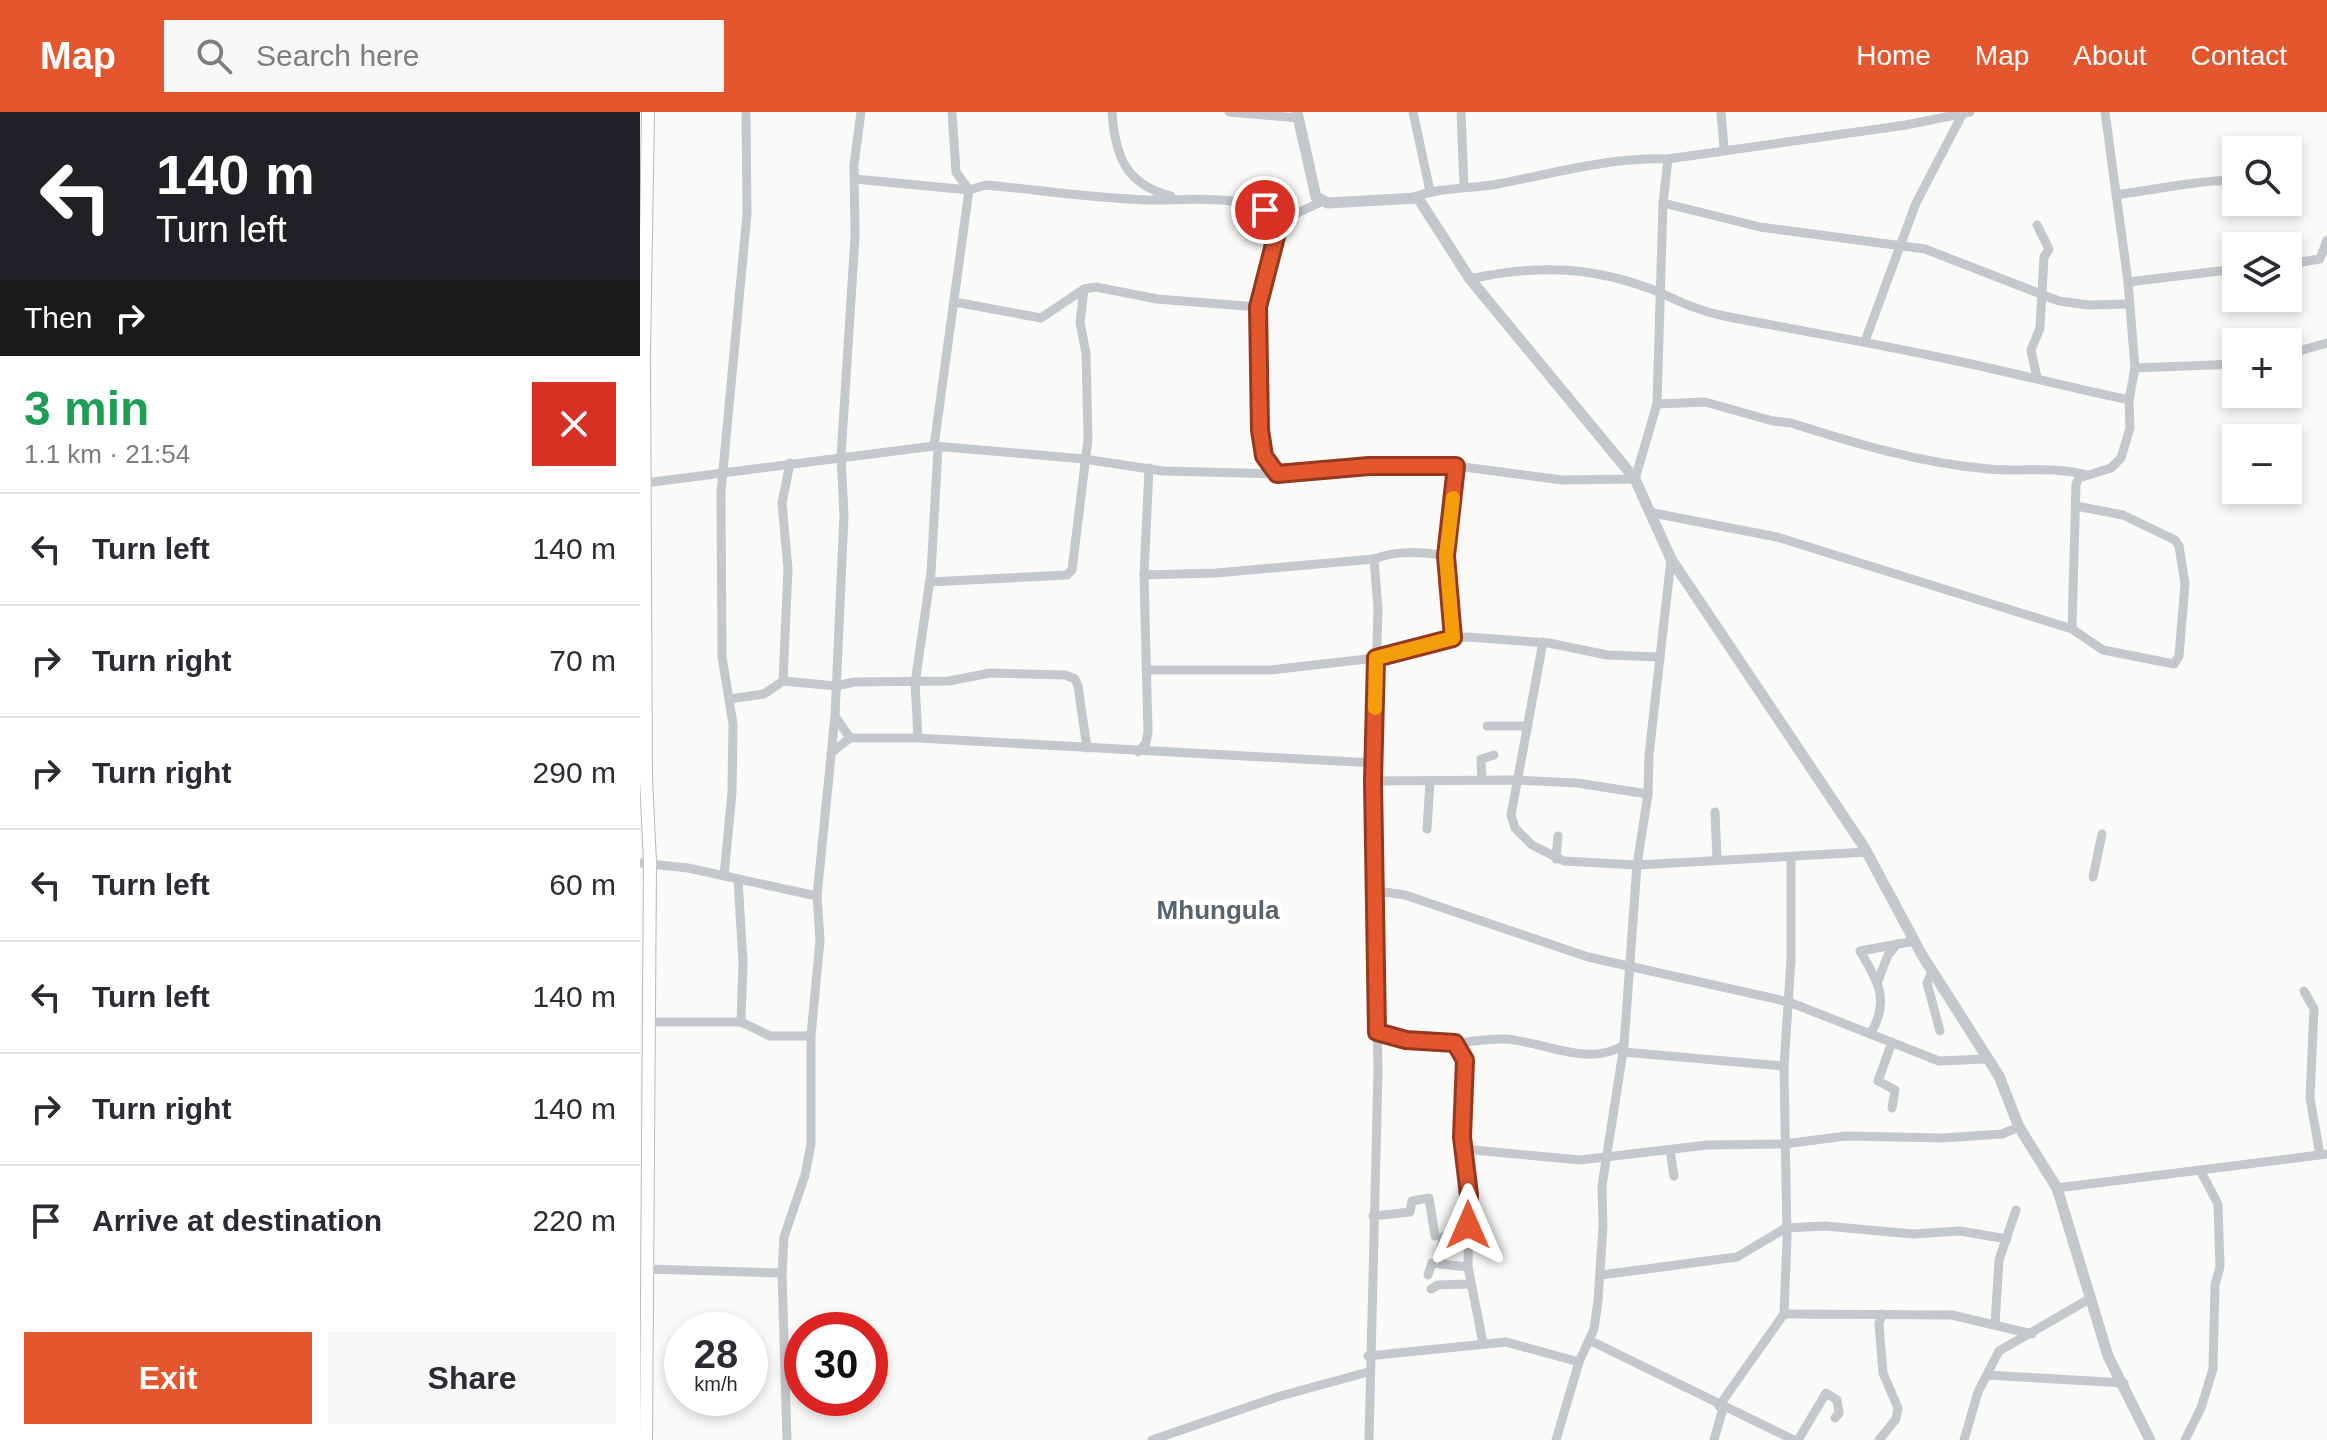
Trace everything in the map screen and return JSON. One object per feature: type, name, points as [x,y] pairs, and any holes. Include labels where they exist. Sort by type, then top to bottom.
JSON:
[{"type":"main road","points":[[646,1440],[644,1054],[649,1022],[643,779],[645,483],[642,458],[642,355],[648,112]]},
{"type":"street","points":[[724,876],[732,793],[730,699],[722,657],[722,473],[747,214],[746,112]]},
{"type":"street","points":[[787,1440],[782,1273],[784,1237],[805,1175],[811,1144],[811,1036],[820,940],[817,896],[835,716],[844,515],[841,456],[861,112]]},
{"type":"street","points":[[918,738],[915,683],[929,582],[936,447],[969,190],[956,172],[952,112]]},
{"type":"street","points":[[1112,112],[1115,141],[1131,176],[1154,192],[1265,210],[1280,221]]},
{"type":"street","points":[[1229,112],[1298,115],[1314,191],[1321,202]]},
{"type":"street","points":[[1413,112],[1430,191]]},
{"type":"street","points":[[1461,112],[1464,187]]},
{"type":"street","points":[[1721,112],[1724,148]]},
{"type":"street","points":[[2072,629],[2076,484],[2079,478],[2111,468],[2121,458],[2130,428],[2129,400],[2135,368],[2128,282],[2105,112]]},
{"type":"street","points":[[1280,221],[1321,202],[1414,197],[1430,191],[1494,185],[1585,165],[1638,158],[1668,159],[1724,148],[1837,135],[1966,114]]},
{"type":"street","points":[[1865,341],[1903,246],[1916,203],[1966,114]]},
{"type":"street","points":[[1635,479],[1657,404],[1663,203],[1668,159]]},
{"type":"street","points":[[855,179],[969,190],[986,185],[1147,200],[1182,198]]},
{"type":"street","points":[[2116,195],[2147,192],[2183,182],[2222,181]]},
{"type":"street","points":[[1414,197],[1420,201],[1470,279],[1635,479],[1653,513],[1671,559],[1867,852],[1932,972],[2004,1085],[2019,1127],[2057,1188],[2108,1356],[2150,1440]]},
{"type":"street","points":[[1663,203],[1760,227],[1925,249],[2042,297],[2088,305],[2129,304]]},
{"type":"street","points":[[1277,474],[1264,456],[1260,430],[1258,307],[1280,221]]},
{"type":"street","points":[[2037,225],[2049,249],[2044,257],[2040,328],[2031,350],[2037,378]]},
{"type":"street","points":[[2302,262],[2320,259],[2327,240]]},
{"type":"street","points":[[1470,279],[1512,270],[1549,267],[1604,276],[1660,293],[1684,306],[1865,341],[1874,346],[2037,378],[2129,400]]},
{"type":"street","points":[[2128,282],[2222,271]]},
{"type":"street","points":[[955,302],[1041,318],[1084,289],[1096,287],[1157,299],[1258,307]]},
{"type":"street","points":[[929,582],[1067,575],[1075,563],[1088,420],[1080,323],[1084,289]]},
{"type":"street","points":[[2302,350],[2327,343]]},
{"type":"street","points":[[2135,368],[2222,365]]},
{"type":"street","points":[[1657,404],[1705,402],[1760,418],[1791,423],[1919,461],[1991,470],[2069,470],[2088,475]]},
{"type":"street","points":[[645,483],[841,456],[936,447],[1084,459],[1149,468],[1254,474],[1369,466],[1456,466],[1562,480],[1635,479]]},
{"type":"street","points":[[1254,474],[1264,456]]},
{"type":"street","points":[[783,681],[788,569],[787,529],[782,503],[790,463]]},
{"type":"street","points":[[1453,638],[1446,556],[1456,466]]},
{"type":"street","points":[[1138,752],[1146,743],[1148,732],[1144,575],[1149,468]]},
{"type":"street","points":[[1653,513],[1777,537],[2072,629],[2103,650],[2171,666],[2179,656],[2185,597],[2181,550],[2175,540],[2123,515],[2076,506]]},
{"type":"street","points":[[1144,575],[1216,573],[1374,559],[1387,554],[1414,552],[1446,556]]},
{"type":"street","points":[[1369,1440],[1368,1356],[1377,1032],[1373,781],[1376,658],[1374,559]]},
{"type":"street","points":[[1556,1440],[1579,1362],[1594,1329],[1601,1275],[1602,1186],[1624,1048],[1637,865],[1648,794],[1671,559]]},
{"type":"street","points":[[1146,670],[1270,670],[1376,658],[1453,638],[1543,642],[1607,655],[1660,657]]},
{"type":"street","points":[[1543,642],[1516,780],[1512,821],[1532,845],[1556,859],[1637,865],[1867,852]]},
{"type":"street","points":[[730,699],[764,694],[783,681],[836,686],[864,681],[915,683],[990,673],[1072,676],[1078,686],[1087,748]]},
{"type":"street","points":[[835,716],[850,738]]},
{"type":"street","points":[[1487,726],[1528,726]]},
{"type":"street","points":[[831,753],[850,738],[918,738],[1374,763]]},
{"type":"street","points":[[1482,780],[1481,759],[1494,755]]},
{"type":"street","points":[[1373,781],[1516,780],[1577,783],[1648,794]]},
{"type":"street","points":[[1427,829],[1430,782]]},
{"type":"street","points":[[1715,812],[1717,859]]},
{"type":"street","points":[[2093,877],[2102,834]]},
{"type":"street","points":[[1556,859],[1558,836]]},
{"type":"street","points":[[1714,1440],[1721,1407],[1784,1314],[1784,1066],[1789,1002],[1791,858]]},
{"type":"street","points":[[645,863],[817,896]]},
{"type":"street","points":[[738,879],[743,962],[741,1022]]},
{"type":"street","points":[[1377,891],[1405,895],[1588,957],[1789,1002],[1939,1061],[1985,1059]]},
{"type":"street","points":[[1871,1033],[1882,1015],[1878,981],[1860,951],[1915,941]]},
{"type":"street","points":[[1878,981],[1888,955],[1897,944]]},
{"type":"street","points":[[1932,972],[1927,983],[1940,1031]]},
{"type":"street","points":[[2057,1188],[2323,1154],[2310,1098],[2314,1009],[2304,991]]},
{"type":"street","points":[[649,1022],[741,1022],[770,1036],[811,1036]]},
{"type":"street","points":[[1377,1032],[1406,1040],[1455,1043],[1502,1039],[1600,1054],[1624,1048],[1784,1066]]},
{"type":"street","points":[[1892,1042],[1878,1081],[1895,1090],[1892,1108]]},
{"type":"street","points":[[1455,1043],[1465,1060],[1463,1149],[1469,1195],[1468,1267],[1483,1343]]},
{"type":"street","points":[[1463,1149],[1512,1151],[1564,1160],[1784,1144],[1846,1136],[1943,1138],[2002,1134],[2019,1127]]},
{"type":"street","points":[[1670,1150],[1674,1176]]},
{"type":"street","points":[[2185,1440],[2201,1408],[2213,1369],[2215,1285],[2220,1267],[2218,1204],[2201,1172]]},
{"type":"street","points":[[1373,1216],[1410,1212],[1412,1201],[1429,1198],[1435,1236]]},
{"type":"street","points":[[1995,1324],[1996,1280],[2016,1210]]},
{"type":"street","points":[[1601,1275],[1737,1257],[1786,1228],[1825,1226],[1913,1234],[1960,1231],[2007,1239]]},
{"type":"street","points":[[1440,1264],[1443,1237],[1460,1235]]},
{"type":"street","points":[[1428,1275],[1432,1263],[1468,1267]]},
{"type":"street","points":[[647,1269],[782,1273]]},
{"type":"street","points":[[1431,1289],[1438,1285],[1471,1284]]},
{"type":"street","points":[[1964,1440],[1999,1351],[2091,1298]]},
{"type":"street","points":[[1784,1314],[1952,1315],[2032,1334]]},
{"type":"street","points":[[1879,1440],[1896,1419],[1898,1408],[1883,1373],[1879,1324],[1882,1314]]},
{"type":"street","points":[[1589,1340],[1662,1373],[1721,1407],[1796,1440],[1826,1393],[1837,1400],[1839,1413],[1835,1418]]},
{"type":"street","points":[[1368,1356],[1483,1343],[1519,1343],[1579,1362]]},
{"type":"street","points":[[1152,1440],[1277,1397],[1368,1372]]},
{"type":"street","points":[[1987,1375],[2124,1383]]},
{"type":"slow traffic","points":[[1375,708],[1376,658],[1453,638],[1446,556],[1453,498]]},
{"type":"district","name":"Mhungula","points":[[1218,910]]},
{"type":"route","points":[[1265,210],[1280,221],[1275,230],[1258,307],[1260,430],[1264,456],[1277,474],[1369,466],[1456,466],[1446,556],[1453,638],[1376,658],[1373,781],[1377,1032],[1406,1040],[1455,1043],[1463,1053],[1465,1108],[1462,1137],[1469,1195],[1468,1225]]}]
